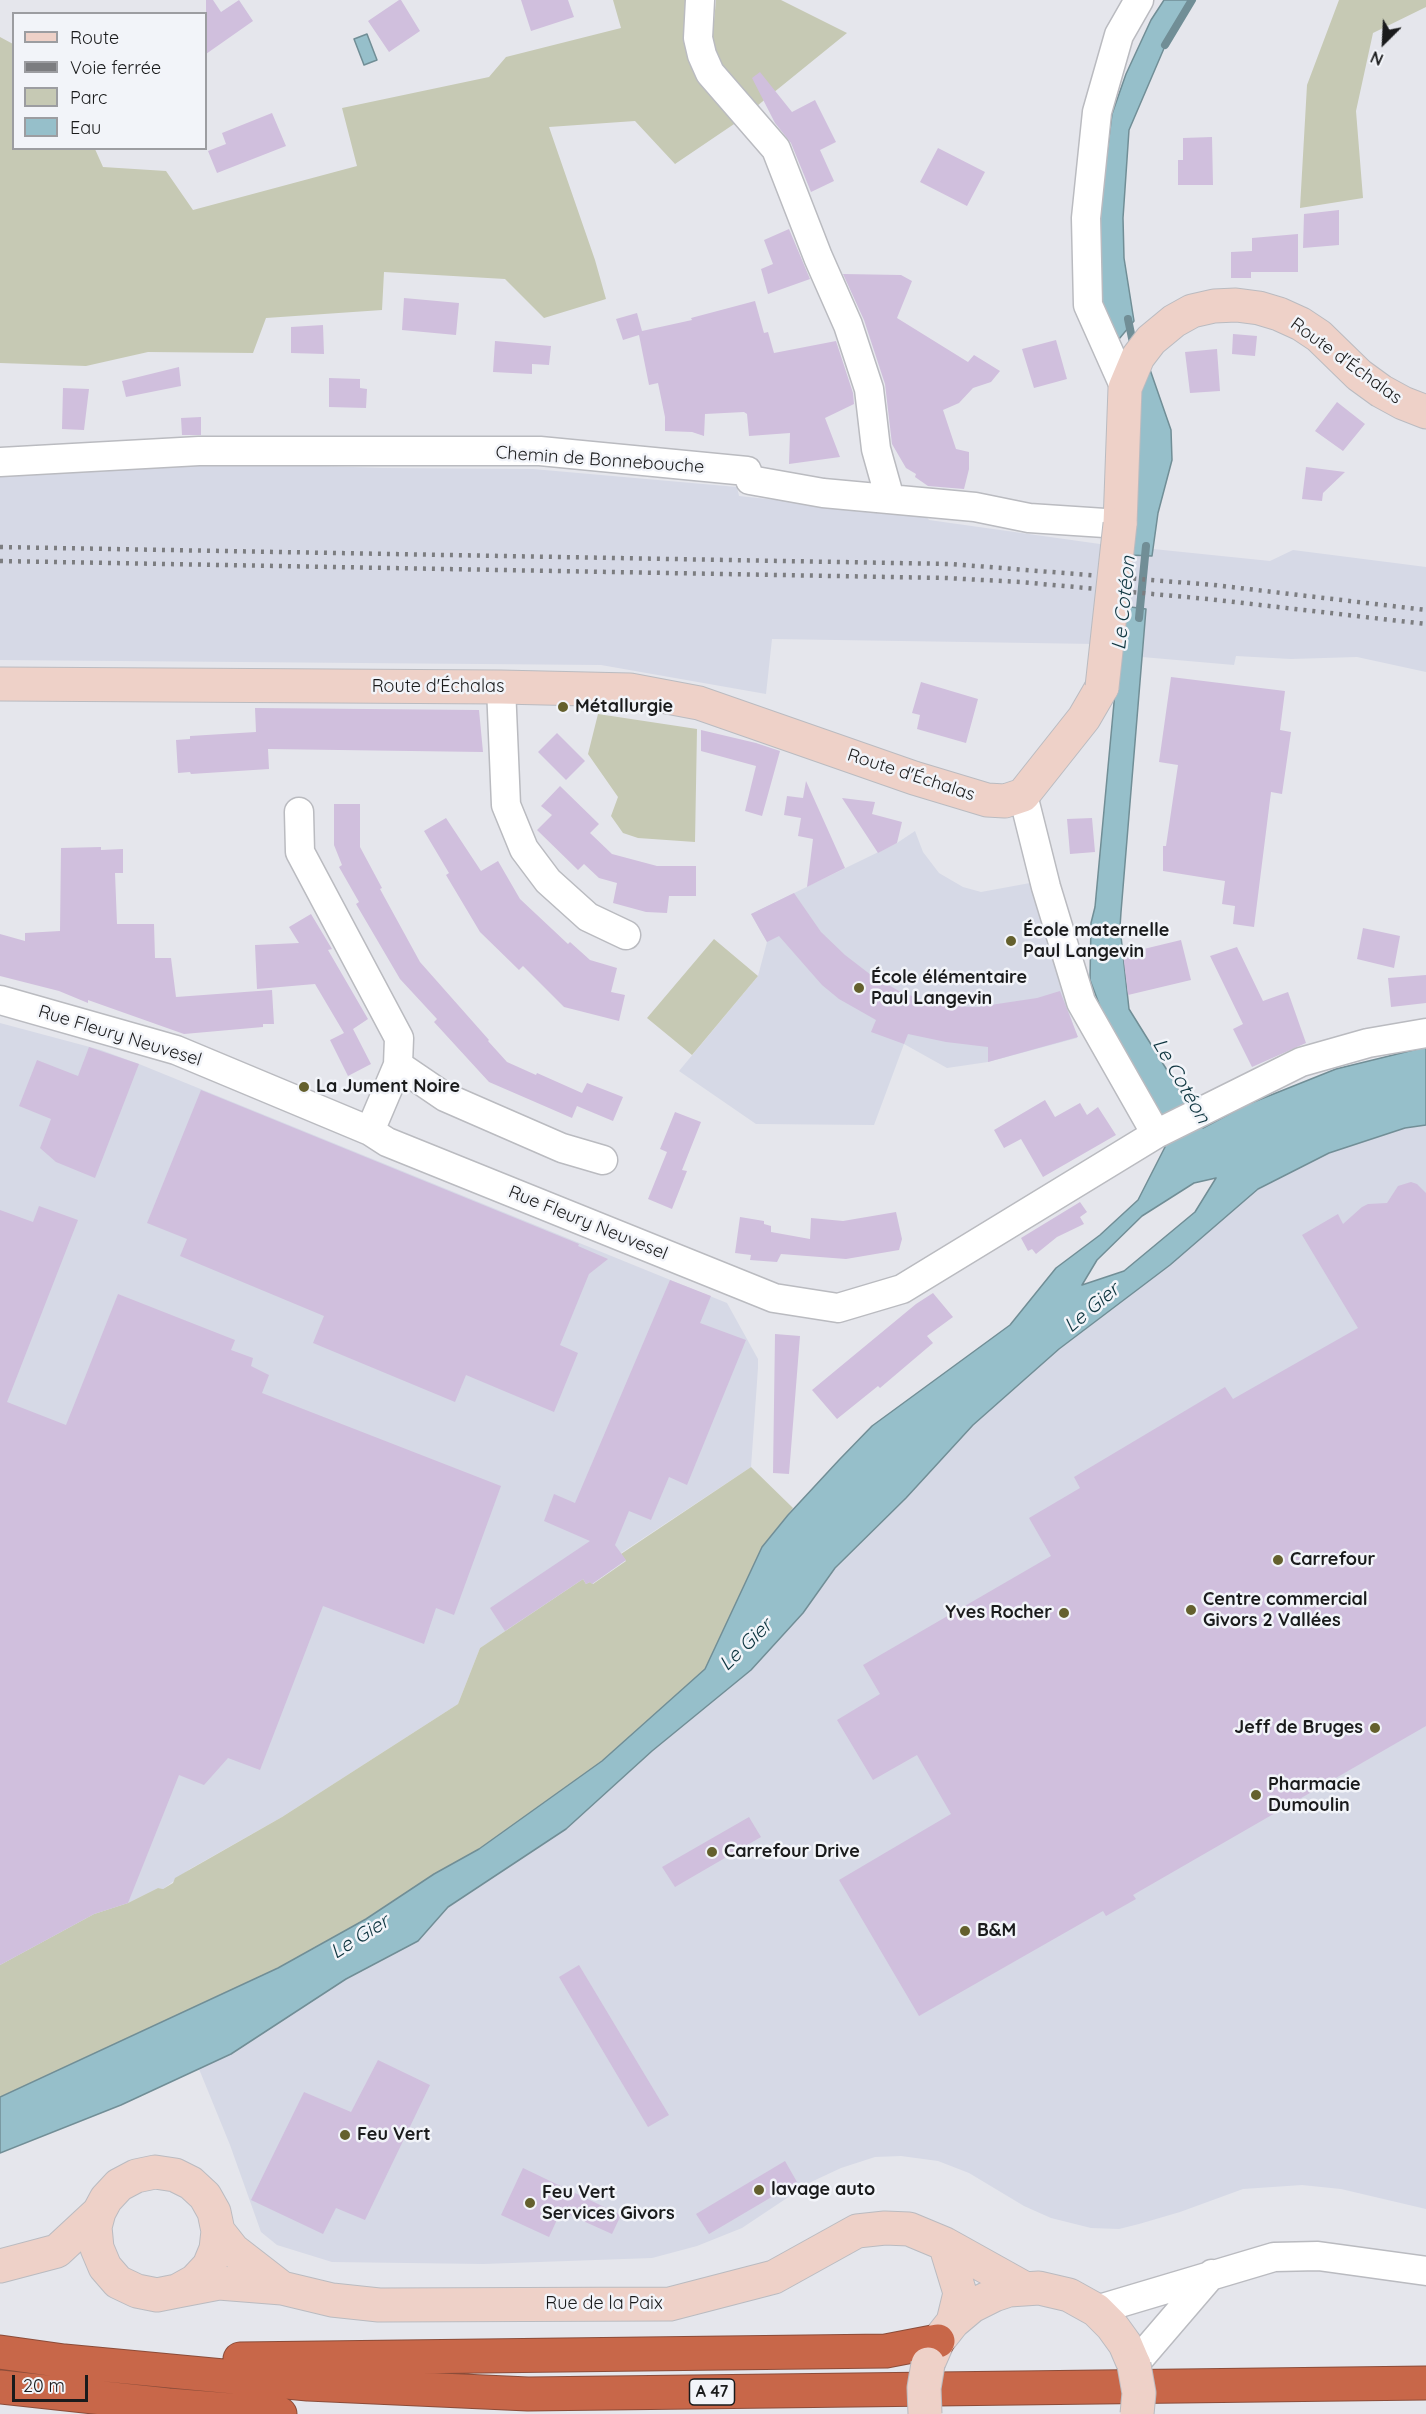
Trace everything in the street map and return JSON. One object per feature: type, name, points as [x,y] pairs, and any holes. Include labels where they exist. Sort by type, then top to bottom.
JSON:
[{"type":"highway","points":[[64,2361],[874,2352],[940,2342]]},
{"type":"highway","name":"A 47","points":[[0,2352],[64,2361],[308,2384],[528,2394],[1426,2383]]},
{"type":"highway","points":[[0,2386],[168,2405],[280,2414]]},
{"type":"highway","points":[[0,2406],[51,2414]]},
{"type":"main road","name":"Route d'Échalas","points":[[0,684],[630,690],[699,704],[914,778],[987,800],[1005,801],[1023,795],[1084,718],[1102,687],[1120,524],[1125,388],[1138,357],[1161,331],[1192,311],[1214,306],[1236,305],[1259,308],[1301,324],[1318,336],[1359,375],[1381,391],[1403,404],[1426,412]]},
{"type":"main road","points":[[155,2172],[175,2175],[191,2183],[205,2196],[214,2212],[218,2231],[216,2249],[209,2266],[195,2281],[177,2291],[157,2295],[137,2291],[118,2282],[105,2266],[97,2248],[95,2227],[105,2199],[119,2185],[136,2176],[155,2172]]},
{"type":"main road","points":[[0,2266],[57,2251],[99,2212]]},
{"type":"main road","name":"Rue de la Paix","points":[[177,2291],[219,2283],[282,2288],[332,2300],[379,2305],[669,2304],[774,2277],[857,2231],[909,2229],[945,2244],[1024,2288]]},
{"type":"main road","name":"Rue de la Paix","points":[[218,2231],[233,2250],[282,2288]]},
{"type":"main road","points":[[925,2414],[924,2388],[960,2293],[945,2244]]},
{"type":"main road","points":[[57,2251],[105,2266]]},
{"type":"main road","points":[[940,2342],[972,2306],[994,2295],[1024,2288],[1039,2288],[1069,2295],[1096,2310],[1125,2344],[1134,2365],[1139,2393],[1137,2414]]},
{"type":"street","points":[[700,0],[698,38],[710,73],[777,148],[818,257],[848,325],[869,389],[876,449],[890,499]]},
{"type":"street","points":[[1125,388],[1088,305],[1086,218],[1097,112],[1119,35],[1139,0]]},
{"type":"street","name":"Chemin de Bonnebouche","points":[[0,462],[199,451],[540,451],[747,471],[750,480],[823,493],[975,507],[1029,518],[1120,524]]},
{"type":"street","points":[[501,687],[506,805],[524,849],[548,881],[588,917],[626,935]]},
{"type":"street","points":[[1023,795],[1046,887],[1081,1002],[1156,1134]]},
{"type":"street","points":[[299,812],[300,852],[399,1038],[398,1065],[370,1131]]},
{"type":"street","name":"Rue Fleury Neuvesel","points":[[0,1000],[176,1050],[370,1131],[387,1142],[774,1298],[838,1308],[902,1289],[1156,1134],[1301,1062],[1368,1043],[1426,1033]]},
{"type":"street","points":[[398,1065],[446,1097],[562,1148],[603,1160]]},
{"type":"street","points":[[1096,2310],[1274,2257],[1318,2256],[1426,2271]]},
{"type":"street","points":[[1134,2365],[1212,2274]]},
{"type":"shaded area","points":[[228,463],[383,468],[533,469],[737,487],[739,496],[926,516],[929,520],[1107,545],[1096,644],[772,639],[766,694],[601,665],[0,660],[0,475]]},
{"type":"shaded area","points":[[1153,549],[1270,561],[1293,550],[1426,567],[1426,672],[1357,657],[1291,659],[1236,656],[1234,665],[1142,657],[1146,609],[1123,606],[1130,555],[1152,556]]},
{"type":"shaded area","name":"École élémentaire Paul Langevin","points":[[915,831],[923,852],[939,873],[963,887],[981,892],[1030,883],[1077,1038],[988,1062],[947,1068],[904,1044],[874,1125],[756,1124],[679,1071],[758,976],[767,942],[751,914],[897,843]]},
{"type":"shaded area","points":[[0,1023],[101,1050],[139,1064],[727,1303],[758,1359],[758,1368],[751,1467],[621,1553],[626,1560],[592,1584],[586,1584],[583,1579],[480,1648],[458,1704],[282,1817],[190,1869],[163,1889],[158,1888],[128,1903],[94,1914],[0,1965]]},
{"type":"shaded area","points":[[1426,1125],[1426,2209],[1341,2189],[1302,2185],[1243,2189],[1139,2224],[1119,2229],[1091,2228],[1051,2218],[1024,2206],[969,2173],[938,2161],[901,2156],[875,2157],[841,2168],[811,2182],[742,2228],[697,2246],[652,2258],[483,2264],[332,2262],[277,2245],[261,2232],[230,2145],[199,2069],[231,2054],[346,1979],[418,1941],[448,1907],[566,1828],[803,1613],[835,1569],[906,1498],[973,1425],[1059,1349],[1170,1265],[1258,1189],[1329,1153],[1405,1128]]},
{"type":"green space","points":[[613,0],[687,0],[740,120],[675,164],[635,121],[549,127],[595,260],[606,299],[544,318],[505,279],[384,272],[382,310],[266,318],[253,353],[148,352],[86,366],[0,363],[0,37],[12,43],[12,150],[95,150],[103,167],[166,171],[193,210],[357,166],[342,108],[489,77],[506,57],[621,28]]},
{"type":"green space","points":[[716,0],[781,0],[847,33],[757,106],[726,73],[712,43]]},
{"type":"green space","points":[[1339,0],[1426,0],[1426,7],[1373,33],[1356,111],[1363,198],[1300,208],[1307,85]]},
{"type":"green space","points":[[598,714],[697,729],[695,842],[638,838],[623,833],[611,816],[618,797],[588,754]]},
{"type":"green space","points":[[714,939],[758,976],[692,1055],[647,1018]]},
{"type":"green space","points":[[751,1467],[793,1508],[762,1547],[705,1669],[602,1761],[479,1849],[434,1874],[366,1919],[278,1968],[0,2097],[0,1965],[94,1914],[128,1903],[158,1888],[163,1889],[173,1883],[175,1878],[282,1817],[458,1704],[480,1648],[583,1579],[586,1584],[590,1582],[593,1584],[626,1561],[621,1554]]},
{"type":"water","points":[[1164,0],[1190,0],[1174,25],[1129,130],[1123,218],[1124,258],[1134,321],[1114,345],[1102,321],[1094,256],[1112,114],[1126,74],[1151,20]]},
{"type":"water","points":[[367,34],[377,60],[364,65],[354,39]]},
{"type":"water","points":[[1146,358],[1171,430],[1172,460],[1158,513],[1152,556],[1130,555],[1131,400]]},
{"type":"water","name":"Le Gier","points":[[1123,606],[1146,609],[1120,927],[1129,1009],[1203,1128],[1246,1105],[1336,1069],[1426,1047],[1426,1125],[1405,1128],[1329,1153],[1258,1189],[1170,1265],[1059,1349],[973,1425],[906,1498],[835,1568],[803,1613],[751,1670],[652,1751],[566,1829],[448,1907],[418,1941],[346,1979],[231,2054],[121,2105],[0,2153],[0,2097],[278,1968],[366,1919],[434,1874],[479,1849],[602,1761],[705,1669],[762,1547],[839,1460],[872,1426],[1010,1325],[1056,1268],[1100,1235],[1138,1200],[1165,1147],[1161,1120],[1101,1009],[1090,980],[1091,923],[1095,907]],"holes":[[[1216,1178],[1195,1212],[1124,1271],[1082,1285],[1097,1260],[1142,1216],[1194,1183]]]},
{"type":"building","points":[[206,0],[213,0],[221,12],[239,0],[253,21],[207,53]]},
{"type":"building","points":[[399,0],[420,31],[389,52],[368,21]]},
{"type":"building","points":[[521,0],[568,0],[574,17],[531,31]]},
{"type":"building","points":[[760,72],[792,112],[815,100],[836,142],[820,150],[834,181],[811,192],[791,143],[775,123],[752,78]]},
{"type":"building","points":[[272,113],[286,146],[217,173],[208,151],[226,144],[222,133]]},
{"type":"building","points":[[1212,137],[1213,185],[1178,185],[1178,160],[1183,160],[1183,138]]},
{"type":"building","points":[[938,148],[985,172],[967,206],[920,182]]},
{"type":"building","points":[[1339,210],[1339,245],[1303,248],[1304,214]]},
{"type":"building","points":[[789,229],[810,279],[768,294],[761,269],[773,264],[764,240]]},
{"type":"building","points":[[1298,234],[1298,272],[1251,272],[1251,278],[1231,278],[1231,252],[1252,251],[1252,238]]},
{"type":"building","points":[[843,274],[901,275],[912,281],[897,318],[968,362],[974,355],[1000,371],[991,382],[973,388],[959,403],[943,410],[956,449],[969,452],[969,469],[964,489],[928,486],[906,468],[892,444],[885,384],[864,320]]},
{"type":"building","points":[[404,298],[459,303],[456,335],[402,330]]},
{"type":"building","points":[[755,301],[764,333],[768,332],[774,353],[836,341],[853,393],[854,404],[825,418],[840,457],[789,464],[790,433],[749,436],[747,414],[744,412],[705,414],[704,436],[692,432],[665,431],[665,417],[658,383],[649,385],[639,335],[623,340],[616,319],[637,313],[642,331],[692,320],[691,318]]},
{"type":"building","points":[[323,325],[324,354],[291,353],[291,327]]},
{"type":"building","points":[[1233,334],[1257,336],[1255,356],[1232,354]]},
{"type":"building","points":[[1056,340],[1067,379],[1034,388],[1022,349]]},
{"type":"building","points":[[495,341],[551,346],[549,365],[532,364],[532,374],[493,372]]},
{"type":"building","points":[[1217,349],[1220,391],[1190,393],[1185,352]]},
{"type":"building","points":[[179,367],[181,386],[126,397],[122,381]]},
{"type":"building","points":[[329,378],[360,379],[360,388],[367,389],[366,408],[329,407]]},
{"type":"building","points":[[63,388],[89,389],[84,430],[62,429]]},
{"type":"building","points":[[1337,402],[1365,424],[1343,451],[1315,431]]},
{"type":"building","points":[[201,417],[201,435],[182,435],[181,418]]},
{"type":"building","points":[[1306,467],[1345,472],[1323,493],[1322,501],[1302,499]]},
{"type":"building","points":[[1171,677],[1285,691],[1280,730],[1291,732],[1282,794],[1271,792],[1254,927],[1233,924],[1235,906],[1222,904],[1225,881],[1163,871],[1163,846],[1166,846],[1178,765],[1159,762]]},
{"type":"building","points":[[921,682],[978,699],[966,743],[917,729],[920,715],[912,713]]},
{"type":"building","points":[[255,708],[479,710],[483,752],[268,749],[269,769],[178,773],[176,740],[190,739],[190,736],[256,732]]},
{"type":"building","points":[[701,730],[780,751],[762,816],[745,811],[756,766],[701,751]]},
{"type":"building","points":[[557,733],[585,761],[566,780],[538,752]]},
{"type":"building","points":[[806,781],[845,868],[807,887],[813,839],[798,836],[801,818],[784,815],[787,796],[803,798]]},
{"type":"building","points":[[560,786],[599,824],[590,833],[612,854],[657,866],[696,866],[696,896],[669,896],[667,913],[646,912],[613,903],[617,883],[599,878],[584,864],[578,870],[537,830],[552,815],[541,806]]},
{"type":"building","points":[[842,798],[875,802],[872,814],[902,822],[897,843],[878,853]]},
{"type":"building","points":[[334,804],[360,804],[360,847],[382,888],[380,889],[420,962],[488,1041],[507,1062],[536,1075],[537,1073],[582,1093],[587,1083],[623,1097],[613,1121],[577,1106],[572,1118],[489,1082],[434,1022],[437,1019],[400,979],[356,904],[359,902],[339,867],[342,865],[334,845]]},
{"type":"building","points":[[446,818],[481,871],[498,861],[520,899],[568,944],[570,942],[590,960],[617,968],[611,992],[625,995],[619,1021],[564,1007],[523,966],[519,970],[480,932],[446,875],[449,873],[424,831]]},
{"type":"building","points":[[1092,818],[1095,852],[1070,854],[1067,819]]},
{"type":"building","points":[[101,847],[101,850],[123,849],[123,873],[115,873],[117,924],[154,924],[155,958],[171,958],[176,997],[272,990],[274,1024],[184,1034],[88,1000],[88,1003],[59,991],[0,976],[0,934],[25,941],[25,933],[60,931],[61,848]]},
{"type":"building","points":[[794,893],[821,932],[845,955],[871,975],[899,991],[948,1006],[977,1007],[1037,998],[1060,991],[1078,1037],[988,1062],[988,1047],[946,1042],[908,1034],[904,1044],[871,1032],[876,1020],[839,999],[822,985],[779,936],[767,942],[751,914]]},
{"type":"building","points":[[311,914],[332,949],[328,950],[368,1019],[353,1029],[371,1064],[348,1076],[330,1040],[344,1033],[315,984],[257,989],[255,945],[299,943],[289,927]]},
{"type":"building","points":[[1363,928],[1400,936],[1394,968],[1357,959]]},
{"type":"building","points":[[1181,940],[1191,980],[1128,995],[1123,954]]},
{"type":"building","points":[[1237,947],[1263,1001],[1288,992],[1306,1043],[1252,1067],[1233,1029],[1243,1024],[1210,956]]},
{"type":"building","points":[[1426,975],[1426,1003],[1391,1007],[1388,978]]},
{"type":"building","points":[[89,1047],[139,1064],[95,1178],[56,1162],[40,1148],[51,1119],[19,1106],[37,1060],[78,1076]]},
{"type":"building","points":[[201,1090],[579,1244],[578,1246],[608,1259],[589,1274],[560,1345],[578,1353],[554,1412],[466,1375],[455,1402],[313,1343],[324,1316],[180,1256],[187,1239],[147,1223]]},
{"type":"building","points":[[1045,1100],[1055,1117],[1080,1103],[1087,1115],[1098,1107],[1116,1135],[1043,1177],[1021,1139],[1004,1148],[994,1130]]},
{"type":"building","points":[[675,1112],[701,1122],[682,1170],[687,1171],[672,1209],[648,1199],[667,1152],[660,1149]]},
{"type":"building","name":"Centre commercial Givors 2 Vallées","points":[[1411,1182],[1417,1184],[1426,1193],[1426,1726],[1133,1895],[1136,1899],[1106,1916],[1103,1911],[919,2016],[839,1880],[951,1814],[917,1755],[873,1780],[837,1720],[880,1694],[863,1665],[1051,1556],[1029,1518],[1080,1488],[1074,1477],[1225,1387],[1233,1399],[1358,1328],[1302,1235],[1338,1214],[1343,1224],[1368,1204],[1387,1203],[1398,1186]]},
{"type":"building","points":[[1080,1202],[1087,1212],[1080,1217],[1084,1224],[1057,1237],[1036,1254],[1032,1249],[1028,1251],[1021,1238]]},
{"type":"building","points":[[39,1206],[78,1220],[7,1402],[66,1425],[118,1294],[235,1340],[231,1350],[253,1358],[251,1366],[269,1375],[262,1393],[501,1486],[454,1615],[436,1608],[424,1644],[323,1606],[260,1770],[228,1758],[204,1785],[179,1775],[128,1903],[94,1914],[0,1965],[0,1210],[33,1222]]},
{"type":"building","points":[[896,1212],[902,1239],[899,1250],[846,1259],[781,1254],[777,1262],[750,1260],[751,1255],[735,1253],[740,1217],[764,1221],[764,1224],[771,1226],[771,1232],[810,1239],[811,1218],[843,1221]]},
{"type":"building","points":[[670,1280],[711,1296],[700,1323],[746,1340],[687,1485],[669,1477],[651,1520],[629,1511],[615,1545],[626,1560],[592,1584],[590,1582],[586,1584],[583,1579],[505,1631],[490,1608],[590,1541],[544,1521],[554,1494],[575,1503]]},
{"type":"building","points":[[933,1293],[953,1317],[927,1336],[933,1343],[880,1388],[878,1386],[837,1419],[812,1390],[916,1304]]},
{"type":"building","points":[[775,1334],[800,1336],[789,1474],[773,1473]]},
{"type":"building","name":"Carrefour Drive","points":[[749,1817],[761,1837],[675,1887],[662,1867]]},
{"type":"building","points":[[579,1965],[669,2115],[648,2127],[559,1977]]},
{"type":"building","name":"Feu Vert","points":[[378,2060],[430,2085],[365,2220],[336,2208],[323,2234],[251,2200],[304,2092],[351,2112]]},
{"type":"building","name":"lavage auto","points":[[785,2161],[797,2182],[709,2234],[696,2214]]},
{"type":"building","points":[[523,2168],[621,2215],[612,2234],[561,2211],[549,2237],[501,2215]]},
{"type":"waterway","name":"Le Cotéon","points":[[1165,45],[1192,0]]},
{"type":"waterway","name":"Le Cotéon","points":[[1128,319],[1134,348]]},
{"type":"waterway","name":"Le Cotéon","points":[[1139,618],[1146,546]]},
{"type":"railway","points":[[0,547],[951,564],[1214,585],[1426,610]]},
{"type":"railway","points":[[0,561],[946,578],[1020,582],[1208,599],[1426,624]]},
{"type":"place","name":"Métallurgie","points":[[563,707]]},
{"type":"place","name":"École maternelle Paul Langevin","points":[[1011,941]]},
{"type":"place","name":"École élémentaire Paul Langevin","points":[[859,988]]},
{"type":"place","name":"La Jument Noire","points":[[304,1087]]},
{"type":"place","name":"Carrefour","points":[[1278,1560]]},
{"type":"place","name":"Centre commercial Givors 2 Vallées","points":[[1191,1610]]},
{"type":"place","name":"Yves Rocher","points":[[1064,1613]]},
{"type":"place","name":"Jeff de Bruges","points":[[1375,1728]]},
{"type":"place","name":"Pharmacie Dumoulin","points":[[1256,1795]]},
{"type":"place","name":"Carrefour Drive","points":[[712,1852]]},
{"type":"place","name":"B&M","points":[[965,1931]]},
{"type":"place","name":"Feu Vert","points":[[345,2135]]},
{"type":"place","name":"lavage auto","points":[[759,2190]]},
{"type":"place","name":"Feu Vert Services Givors","points":[[530,2203]]}]
